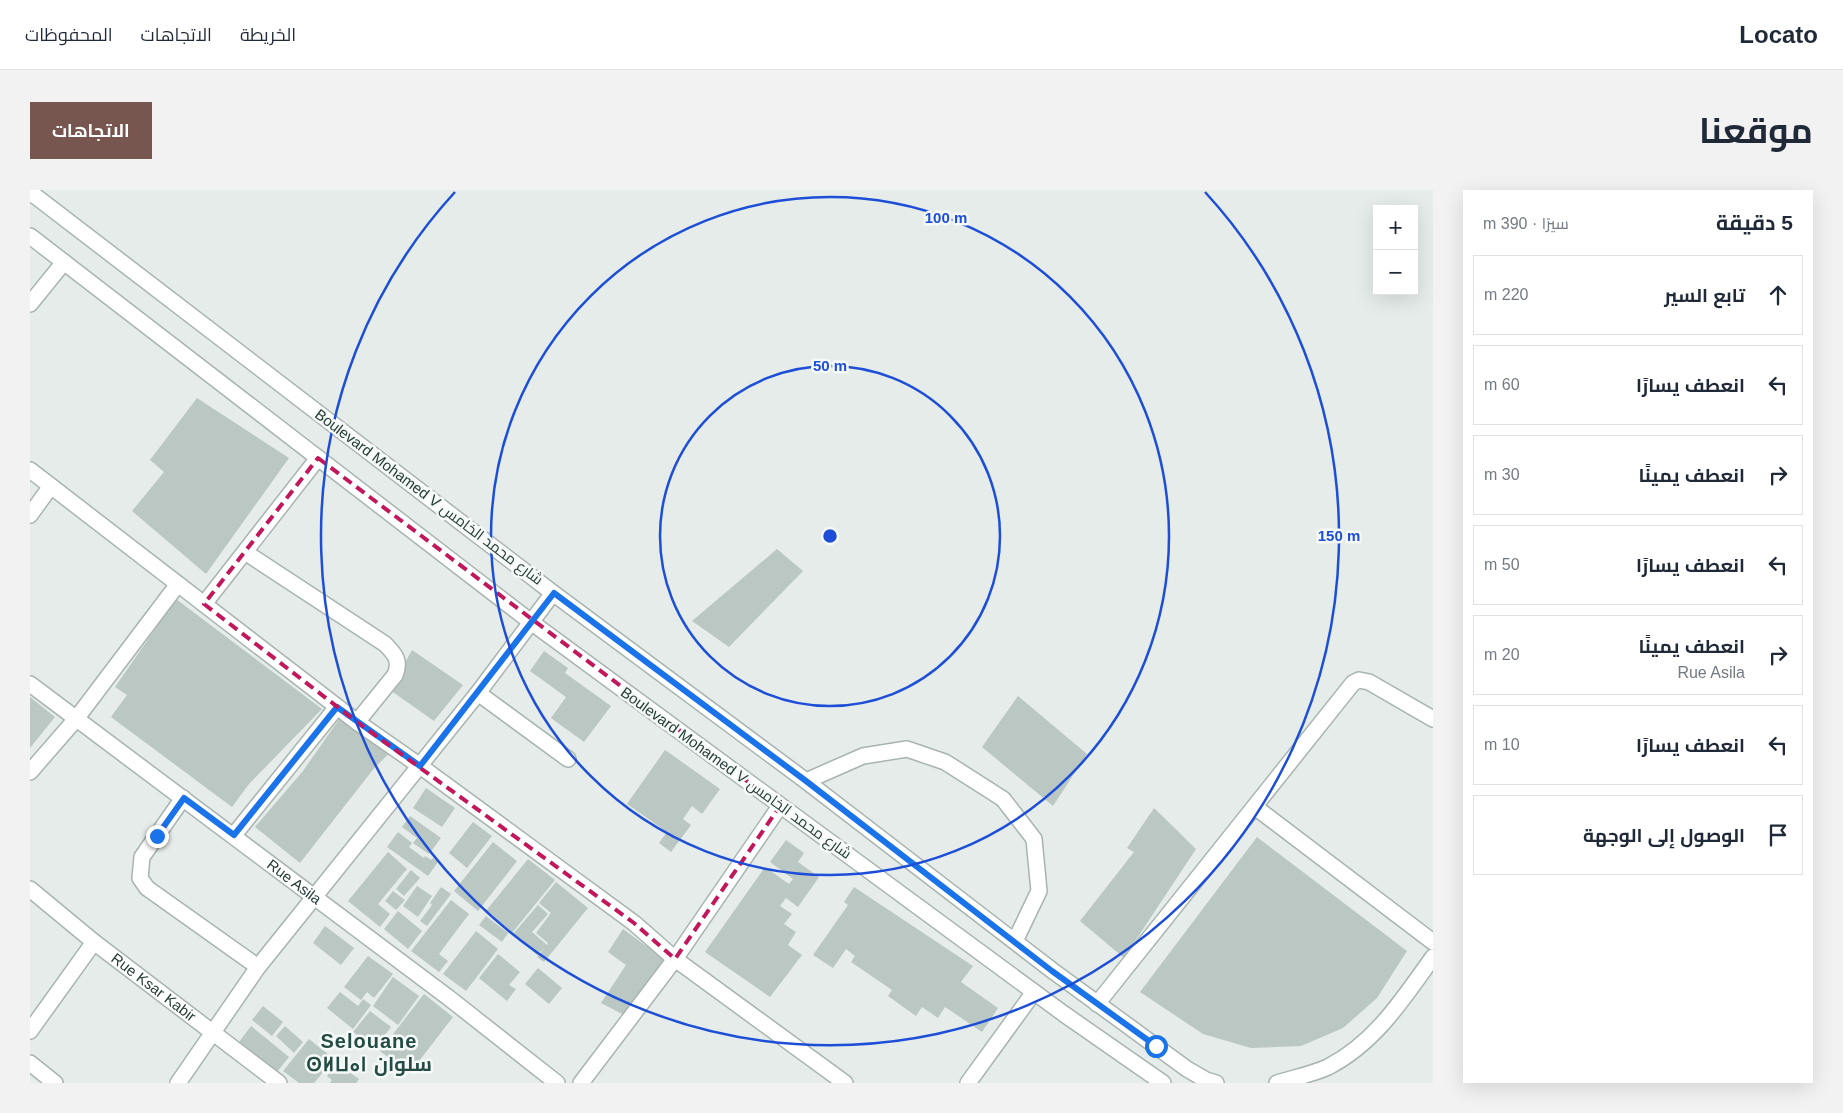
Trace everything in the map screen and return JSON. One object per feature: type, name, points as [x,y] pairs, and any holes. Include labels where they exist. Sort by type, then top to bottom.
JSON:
[{"type":"street","name":"Boulevard Mohamed V شارع محمد الخامس","points":[[30,192],[554,593],[806,781],[1097,1004],[1186,1069],[1206,1080],[1216,1083]]},
{"type":"street","name":"Boulevard Mohamed V شارع محمد الخامس","points":[[30,236],[531,622],[1034,992],[1163,1083]]},
{"type":"street","points":[[30,304],[64,262]]},
{"type":"street","points":[[204,604],[318,458]]},
{"type":"street","points":[[30,470],[337,707],[634,923],[675,959],[845,1083]]},
{"type":"street","points":[[30,515],[51,486]]},
{"type":"street","points":[[245,552],[385,644],[396,655],[399,666],[395,675],[357,722]]},
{"type":"street","points":[[30,772],[76,719],[178,584]]},
{"type":"street","points":[[178,1083],[258,966],[316,897],[478,693],[554,593]]},
{"type":"street","points":[[1097,1004],[1353,682],[1359,680],[1369,682],[1433,719]]},
{"type":"street","name":"Rue Asila","points":[[30,684],[316,897],[557,1083]]},
{"type":"street","points":[[478,693],[568,759]]},
{"type":"street","points":[[234,835],[337,707]]},
{"type":"street","points":[[806,781],[863,756],[907,749],[945,762],[1003,799],[1034,839],[1039,891],[1015,941]]},
{"type":"street","points":[[184,798],[142,857],[140,878],[161,898],[258,966]]},
{"type":"street","points":[[582,1083],[675,959],[780,806]]},
{"type":"street","points":[[1255,807],[1433,942]]},
{"type":"street","name":"Rue Ksar Kabir","points":[[30,889],[94,942],[279,1083]]},
{"type":"street","points":[[30,1031],[94,942]]},
{"type":"street","points":[[1277,1083],[1326,1068],[1348,1055],[1390,1017],[1433,957]]},
{"type":"street","points":[[968,1083],[1034,992]]},
{"type":"street","points":[[30,1063],[55,1083]]},
{"type":"street","points":[[1313,1083],[1326,1068]]},
{"type":"highlighted area","points":[[318,458],[780,806],[675,959],[634,923],[357,722],[204,604]]},
{"type":"building","points":[[197,398],[289,458],[206,574],[132,511],[164,472],[150,460]]},
{"type":"building","points":[[777,549],[803,571],[729,647],[692,621]]},
{"type":"building","points":[[176,599],[322,709],[249,784],[232,807],[111,717],[127,695],[115,687]]},
{"type":"building","points":[[412,650],[463,685],[434,721],[390,690]]},
{"type":"building","points":[[544,651],[568,668],[565,673],[611,706],[584,742],[551,718],[566,697],[530,671]]},
{"type":"building","points":[[1018,696],[1087,754],[1053,806],[982,747]]},
{"type":"building","points":[[30,697],[55,717],[30,748]]},
{"type":"building","points":[[340,718],[390,753],[375,767],[300,863],[255,827],[303,771]]},
{"type":"building","points":[[665,750],[720,789],[702,814],[692,806],[683,819],[691,825],[671,852],[659,843],[667,832],[627,804]]},
{"type":"building","points":[[426,788],[455,808],[442,827],[413,808]]},
{"type":"building","points":[[1154,808],[1196,849],[1124,958],[1080,921],[1134,852],[1127,848]]},
{"type":"building","points":[[410,816],[441,838],[429,854],[413,843],[417,838],[402,827]]},
{"type":"building","points":[[473,822],[492,836],[467,868],[449,853]]},
{"type":"building","points":[[398,832],[412,843],[409,847],[424,858],[425,856],[431,860],[433,858],[438,862],[428,876],[387,847]]},
{"type":"building","points":[[1257,837],[1407,951],[1377,998],[1343,1028],[1301,1046],[1251,1048],[1203,1034],[1140,992]]},
{"type":"building","points":[[786,840],[804,853],[798,862],[819,877],[798,907],[786,898],[780,906],[792,914],[784,924],[796,932],[788,945],[802,955],[770,997],[705,952],[765,867],[789,884],[793,879],[770,862]]},
{"type":"building","points":[[493,842],[517,861],[478,911],[454,891]]},
{"type":"building","points":[[388,852],[407,869],[378,904],[390,914],[380,927],[348,901]]},
{"type":"building","points":[[528,859],[555,880],[512,933],[485,912]]},
{"type":"building","points":[[411,870],[420,878],[404,896],[396,889]]},
{"type":"building","points":[[556,882],[588,908],[544,962],[537,957],[545,947],[537,955],[513,934],[538,905],[548,914],[532,932],[547,945],[548,943],[536,933],[551,913],[539,903]]},
{"type":"building","points":[[417,886],[432,896],[418,917],[403,906]]},
{"type":"building","points":[[441,887],[451,894],[427,926],[420,921],[432,905],[430,903]]},
{"type":"building","points":[[854,887],[973,966],[961,982],[998,1008],[982,1032],[945,1007],[938,1018],[922,1007],[916,1016],[888,996],[892,990],[851,962],[855,956],[846,949],[833,968],[813,955],[848,905],[844,902]]},
{"type":"building","points":[[393,891],[405,900],[396,910],[385,901]]},
{"type":"building","points":[[451,900],[469,914],[439,954],[448,961],[439,972],[411,951]]},
{"type":"building","points":[[398,911],[422,931],[408,949],[384,929]]},
{"type":"building","points":[[486,916],[508,933],[502,942],[479,925]]},
{"type":"building","points":[[325,926],[354,948],[341,965],[313,943]]},
{"type":"building","points":[[623,929],[664,959],[624,1015],[601,1003],[626,965],[608,952]]},
{"type":"building","points":[[476,931],[498,949],[466,991],[443,974]]},
{"type":"building","points":[[498,954],[520,972],[509,985],[516,989],[507,1001],[479,978]]},
{"type":"building","points":[[368,956],[393,974],[374,998],[367,992],[361,1000],[344,987]]},
{"type":"building","points":[[538,968],[562,988],[549,1004],[525,984]]},
{"type":"building","points":[[393,977],[419,996],[398,1025],[373,1006]]},
{"type":"building","points":[[340,992],[358,1006],[363,999],[371,1005],[353,1029],[327,1008]]},
{"type":"building","points":[[424,994],[453,1017],[409,1074],[380,1051]]},
{"type":"building","points":[[263,1006],[283,1022],[272,1036],[252,1020]]},
{"type":"building","points":[[370,1011],[391,1027],[375,1048],[353,1032]]},
{"type":"building","points":[[251,1026],[289,1057],[277,1072],[239,1042]]},
{"type":"building","points":[[285,1026],[303,1042],[294,1053],[276,1036]]},
{"type":"building","points":[[309,1039],[334,1059],[314,1083],[299,1083],[283,1071]]},
{"type":"building","points":[[336,1063],[359,1079],[356,1083],[330,1083],[332,1080],[327,1076]]},
{"type":"district","name":"Selouane ⵙⵍⵡⴰⵏ سلوان","points":[[369,1052]]},
{"type":"route","points":[[157,836],[184,798],[234,835],[337,707],[420,766],[554,593],[806,781],[1052,971],[1156,1046]]}]
